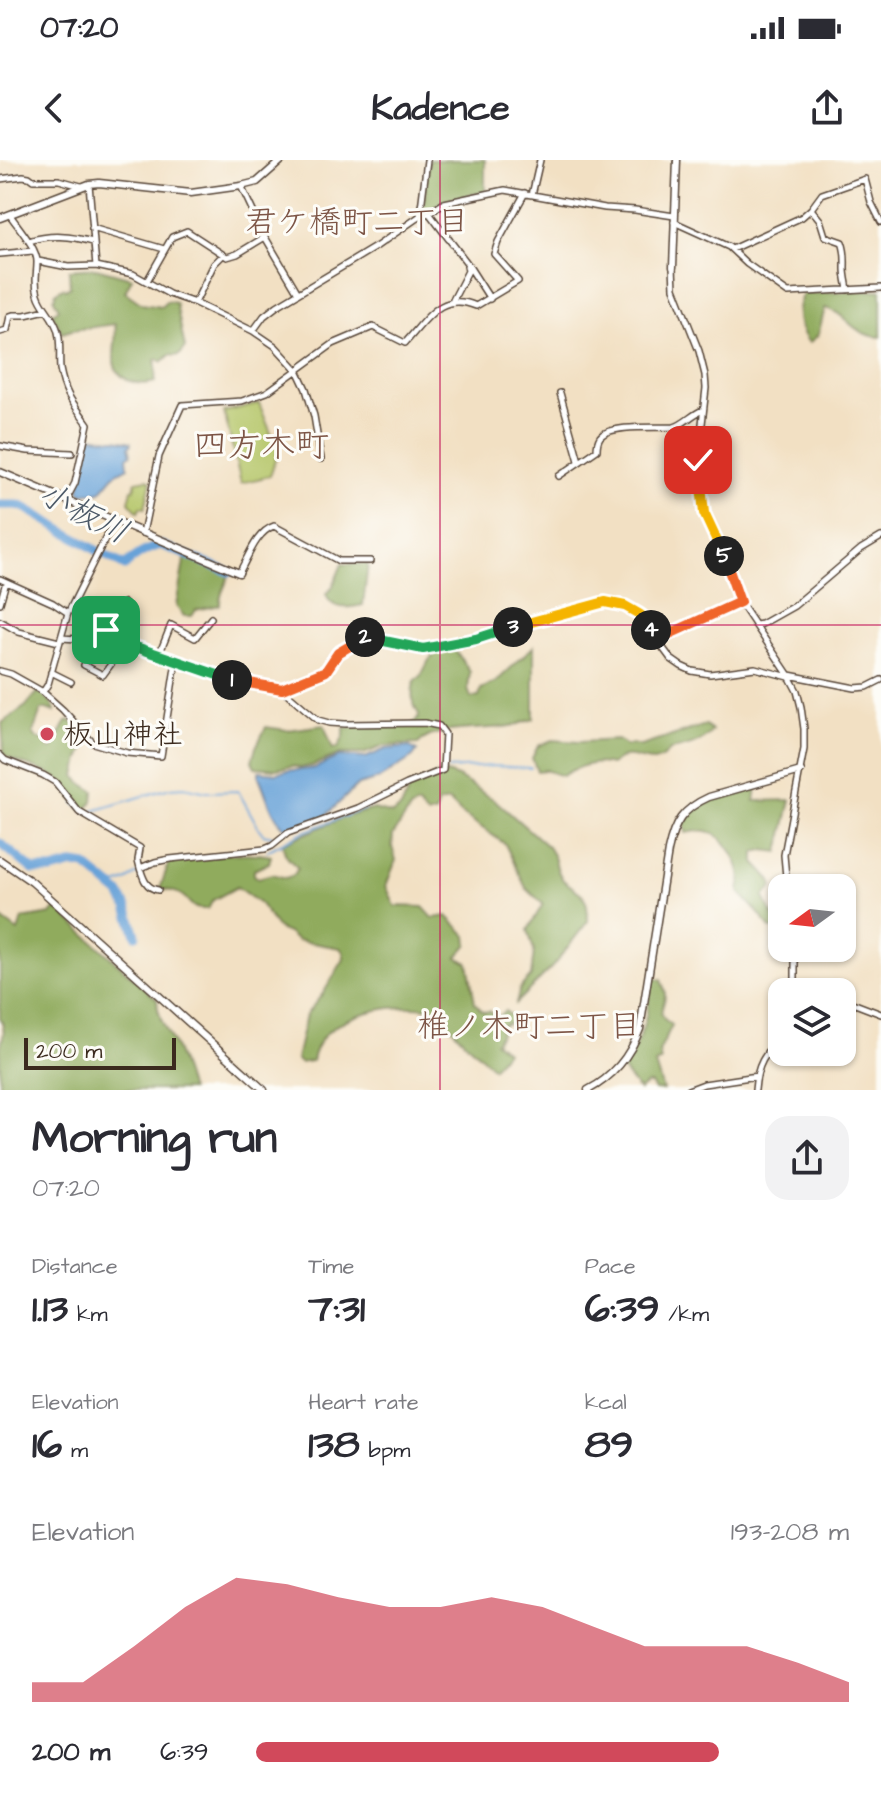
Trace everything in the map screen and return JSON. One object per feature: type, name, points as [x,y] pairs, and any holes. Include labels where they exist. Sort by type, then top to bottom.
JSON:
[{"type":"street","points":[[0,218],[89,184],[191,193],[241,186],[257,182],[282,160]]},
{"type":"street","points":[[420,216],[427,160]]},
{"type":"street","points":[[143,533],[159,456],[180,407],[190,403],[242,401],[267,392],[333,344],[373,327],[405,343],[439,306],[452,301],[476,306],[518,281],[494,254],[498,242],[528,194],[540,160]]},
{"type":"street","points":[[677,160],[674,288],[704,367],[706,381],[698,469],[704,513],[740,602],[797,691],[804,729],[801,771],[784,855],[786,874]]},
{"type":"street","points":[[0,179],[23,176],[33,180],[65,180],[81,186]]},
{"type":"street","points":[[732,249],[802,217],[822,194],[865,179],[881,222]]},
{"type":"street","points":[[89,184],[96,266]]},
{"type":"street","points":[[241,186],[265,237],[298,293]]},
{"type":"street","points":[[253,331],[270,311],[420,216],[444,203],[505,190],[674,219],[732,249],[747,264],[788,293],[881,288]]},
{"type":"street","points":[[811,209],[820,220],[825,236],[844,245],[848,290]]},
{"type":"street","points":[[429,213],[490,299]]},
{"type":"street","points":[[10,215],[29,241],[38,261],[35,278],[37,291],[59,334],[60,366],[66,390],[88,424],[75,483],[65,501]]},
{"type":"street","points":[[92,228],[164,249]]},
{"type":"street","points":[[147,281],[172,237],[187,231],[227,257],[265,237]]},
{"type":"street","points":[[29,241],[46,236],[93,242]]},
{"type":"street","points":[[0,254],[33,251]]},
{"type":"street","points":[[195,303],[214,264],[223,255]]},
{"type":"street","points":[[38,261],[68,267],[96,266],[133,274],[169,294],[253,331],[275,346],[297,370],[306,389],[321,459]]},
{"type":"street","points":[[452,301],[468,271],[467,263]]},
{"type":"street","points":[[0,332],[7,330],[10,316],[47,310]]},
{"type":"street","points":[[560,393],[579,461]]},
{"type":"street","points":[[559,476],[597,450],[599,439],[608,431],[674,427],[703,410]]},
{"type":"street","points":[[0,446],[72,453]]},
{"type":"street","points":[[0,472],[239,573],[261,534],[274,526],[339,561],[370,561]]},
{"type":"street","points":[[43,692],[68,613],[114,521]]},
{"type":"street","points":[[756,625],[794,606],[861,549],[881,537]]},
{"type":"street","points":[[0,603],[3,580],[68,613]]},
{"type":"street","points":[[282,689],[326,671],[338,653],[365,637],[423,649],[489,635],[605,602],[625,606],[647,620],[656,640],[671,659],[692,671],[710,674],[755,668],[855,688],[867,687],[881,680]]},
{"type":"street","points":[[656,640],[740,602]]},
{"type":"street","points":[[98,640],[115,622],[124,603]]},
{"type":"street","points":[[159,655],[171,625],[195,638],[211,618]]},
{"type":"street","points":[[0,621],[19,632],[60,640],[117,642],[236,681],[282,689],[318,720],[329,723],[425,723],[439,726],[445,734],[443,770],[358,808],[288,833],[272,846],[170,859],[140,868]]},
{"type":"street","points":[[84,665],[103,675],[114,660],[117,642]]},
{"type":"street","points":[[0,671],[43,692],[93,743],[127,753],[161,756],[176,661]]},
{"type":"street","points":[[51,672],[71,682]]},
{"type":"street","points":[[0,755],[55,782],[79,812],[140,848],[140,868],[150,888],[158,890]]},
{"type":"street","points":[[593,1089],[624,1060],[640,1029],[668,851],[672,830],[679,819],[694,804],[709,797],[801,771]]},
{"type":"street","points":[[0,860],[32,882],[264,1090]]},
{"type":"street","points":[[856,1004],[881,1014]]},
{"type":"street","points":[[755,1090],[759,1065],[767,1052]]},
{"type":"street","points":[[688,1090],[704,1084],[757,1076]]},
{"type":"green space","points":[[429,160],[485,160],[485,192],[454,198],[427,212],[423,211]]},
{"type":"green space","points":[[96,268],[132,278],[125,292],[142,304],[161,307],[167,301],[176,303],[185,348],[179,355],[170,355],[162,362],[155,360],[155,382],[134,382],[118,371],[114,358],[115,324],[62,333],[52,313],[59,309],[54,299],[56,292],[70,287],[69,270]]},
{"type":"green space","points":[[881,290],[881,337],[863,333],[839,314],[825,308],[818,335],[809,343],[802,332],[798,307],[803,294]]},
{"type":"green space","points":[[259,403],[278,451],[270,476],[241,483],[224,412]]},
{"type":"green space","points":[[136,481],[151,481],[145,508],[141,507],[138,512],[129,502],[132,489]]},
{"type":"green space","points":[[185,556],[229,574],[220,605],[196,610],[192,616],[184,616],[176,606]]},
{"type":"green space","points":[[342,564],[368,564],[363,605],[341,607],[328,599],[326,594],[332,588]]},
{"type":"green space","points":[[534,646],[534,719],[510,726],[448,731],[418,744],[384,746],[363,754],[340,754],[301,768],[255,767],[252,761],[266,727],[287,730],[324,725],[333,749],[338,748],[344,728],[411,725],[419,714],[413,697],[414,683],[441,648],[456,651],[470,672],[468,689],[471,698],[479,697],[481,689],[496,682]]},
{"type":"green space","points":[[38,692],[51,703],[55,712],[41,710],[33,733],[36,738],[52,749],[70,720],[88,741],[76,776],[94,791],[93,801],[86,810],[59,780],[4,755],[2,723],[26,706]]},
{"type":"green space","points":[[706,725],[712,731],[703,739],[687,747],[670,750],[653,761],[624,757],[611,765],[586,765],[562,776],[545,770],[537,771],[532,758],[538,746],[552,740],[618,740],[626,746],[641,746]]},
{"type":"green space","points":[[443,772],[458,777],[496,801],[548,847],[563,880],[583,895],[588,921],[552,967],[516,1003],[520,988],[531,976],[534,951],[528,930],[543,904],[526,888],[505,844],[449,801],[439,803],[435,813],[427,815],[418,805],[411,808],[393,835],[392,847],[396,860],[386,886],[395,906],[423,907],[433,918],[447,916],[467,936],[468,944],[457,957],[468,963],[475,1003],[483,1012],[490,1011],[496,1018],[505,1011],[514,1018],[513,1022],[500,1026],[501,1033],[495,1042],[506,1051],[493,1068],[437,1013],[424,1007],[406,1007],[377,1010],[348,1019],[325,1035],[312,1061],[300,1063],[296,1059],[306,1015],[344,959],[343,952],[340,948],[296,940],[278,929],[260,904],[237,887],[213,900],[208,909],[194,907],[180,894],[160,889],[169,862],[221,855],[261,854],[271,856],[269,863],[254,870],[254,875],[258,878],[272,874],[286,878],[294,875],[298,868],[287,857],[283,843],[347,816],[374,809],[392,814],[401,808],[410,787]]},
{"type":"green space","points":[[757,787],[755,801],[791,800],[779,852],[755,852],[755,863],[768,877],[768,892],[764,897],[768,905],[768,926],[739,892],[740,872],[735,857],[725,843],[707,831],[686,833],[684,822],[698,807]]},
{"type":"green space","points":[[56,908],[157,999],[161,1018],[190,1090],[0,1090],[0,1050],[4,1030],[0,1018],[0,918],[18,931],[22,919],[51,914]]},
{"type":"green space","points":[[652,978],[661,980],[665,999],[661,1014],[672,1025],[659,1052],[661,1061],[655,1064],[663,1090],[655,1090],[647,1084],[639,1090],[622,1069],[640,1037]]},
{"type":"water","points":[[91,436],[131,442],[131,454],[127,457],[128,467],[115,474],[100,492],[82,494],[79,491]]},
{"type":"water","points":[[410,747],[417,751],[413,757],[379,779],[358,785],[322,819],[287,829],[273,812],[259,777],[259,771],[277,773],[315,768],[340,756],[365,758],[386,749]]},
{"type":"waterway","name":"小板川","points":[[0,505],[25,508],[125,566],[142,553],[161,545],[229,572]]},
{"type":"waterway","points":[[448,769],[492,766],[531,768]]},
{"type":"waterway","points":[[74,802],[90,812],[170,788],[238,791],[263,834],[275,839]]},
{"type":"waterway","points":[[267,851],[303,832],[388,796]]},
{"type":"waterway","points":[[0,843],[33,870],[52,870],[74,864],[86,866],[120,894],[136,935]]},
{"type":"waterway","points":[[102,879],[117,884],[139,873]]},
{"type":"place","name":"板山神社","points":[[47,734]]},
{"type":"district","name":"君ケ橋町二丁目","points":[[357,221]]},
{"type":"district","name":"四方木町","points":[[261,444]]},
{"type":"district","name":"椎ノ木町二丁目","points":[[529,1025]]},
{"type":"route","points":[[106,630],[98,640],[133,646],[236,681],[282,689],[326,671],[338,653],[365,637],[423,649],[476,639],[605,602],[625,606],[639,614],[647,620],[656,640],[740,602],[706,519],[698,460]]}]
